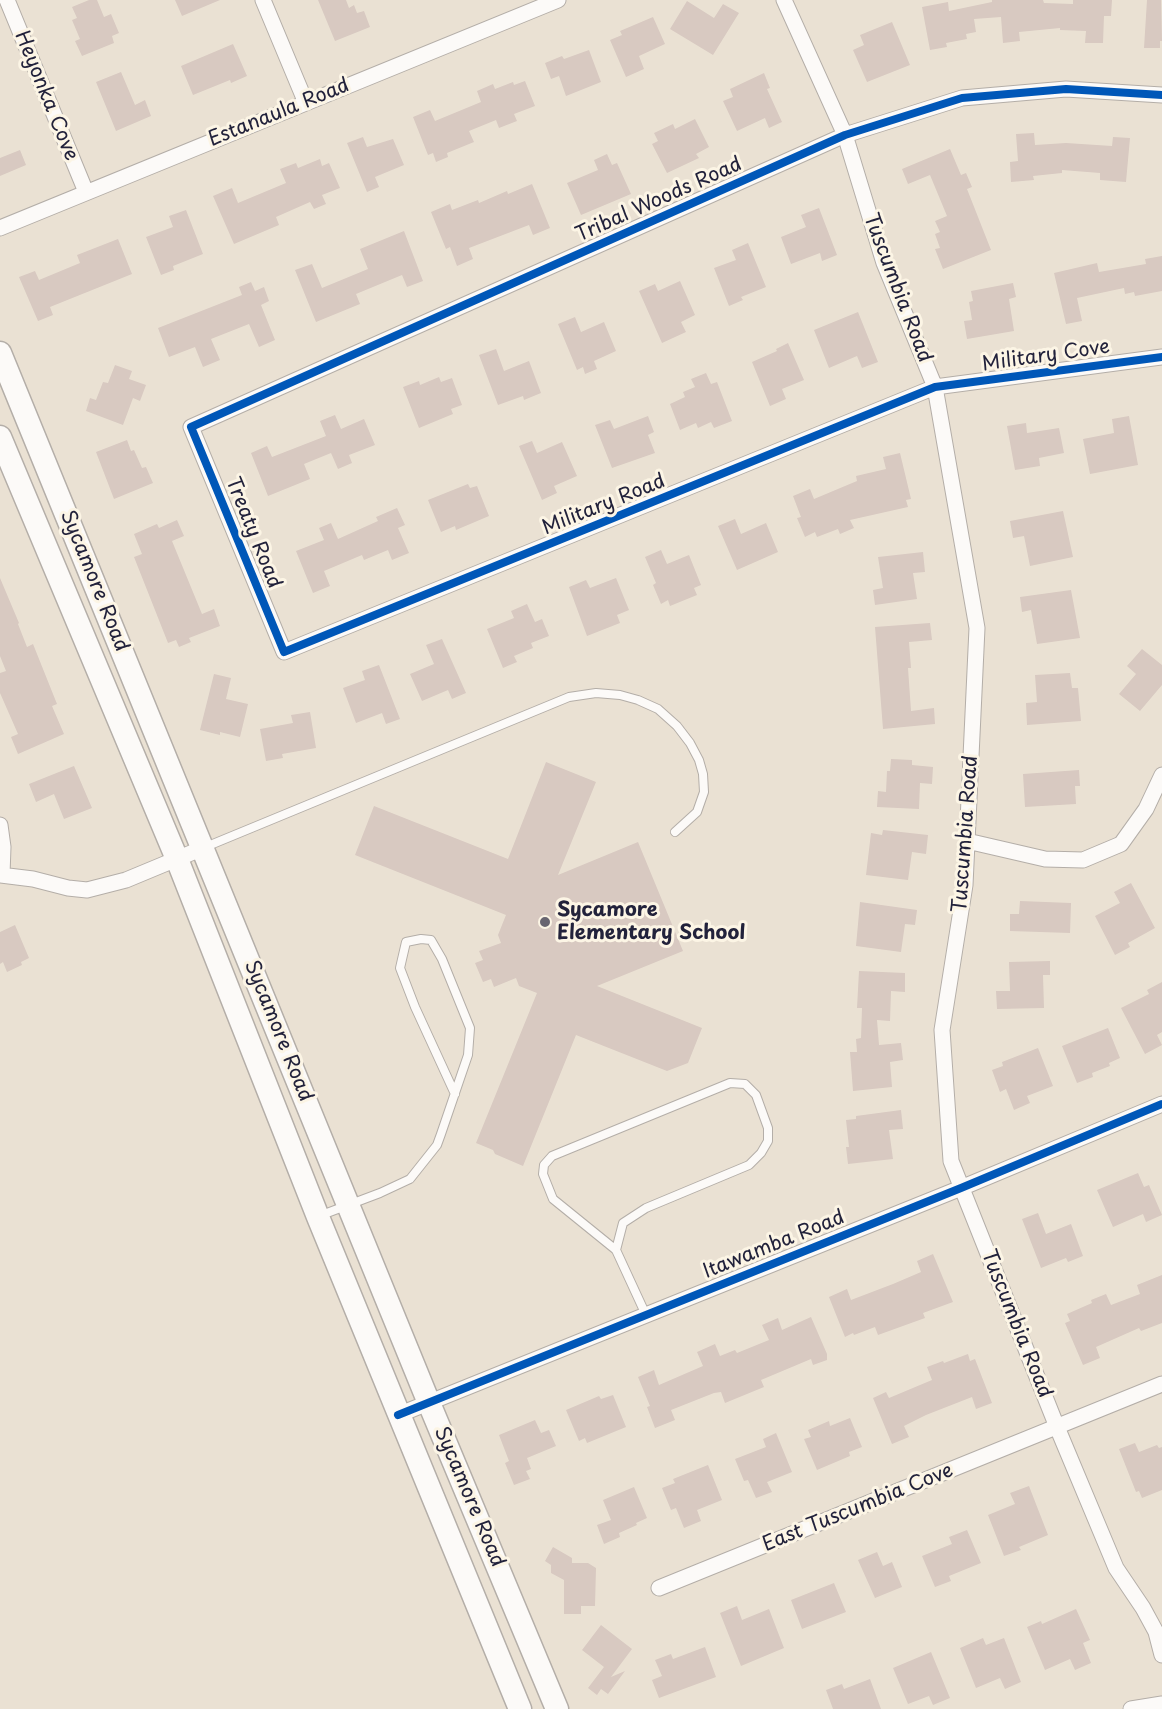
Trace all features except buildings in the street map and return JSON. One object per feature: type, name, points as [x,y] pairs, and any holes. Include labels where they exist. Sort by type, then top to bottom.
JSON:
[{"type":"street","name":"Heyonka Cove","points":[[7,0],[86,192]]},
{"type":"street","points":[[263,0],[306,103]]},
{"type":"street","name":"Estanaula Road","points":[[0,228],[306,103],[525,7],[558,0]]},
{"type":"street","name":"Tuscumbia Road","points":[[784,0],[845,135],[884,263],[935,387],[977,628],[965,885],[942,1030],[951,1161],[1116,1568],[1156,1632],[1162,1655]]},
{"type":"street","name":"Tribal Woods Road","points":[[191,427],[845,135],[962,98],[1066,89],[1162,95]]},
{"type":"street","name":"Sycamore Road","points":[[0,352],[556,1709]]},
{"type":"street","name":"Military Cove","points":[[935,387],[1162,357]]},
{"type":"street","name":"Military Road","points":[[284,652],[935,387]]},
{"type":"street","name":"Treaty Road","points":[[191,427],[284,652]]},
{"type":"street","name":"Sycamore Road","points":[[0,437],[177,859],[318,1217],[520,1709]]},
{"type":"street","points":[[968,841],[1045,859],[1083,860],[1120,844],[1146,808],[1162,775]]},
{"type":"street","points":[[0,825],[3,847],[1,875],[33,879],[68,888],[87,890],[126,880],[203,848]]},
{"type":"street","name":"Itawamba Road","points":[[398,1415],[961,1188],[1162,1104]]},
{"type":"street","name":"East Tuscumbia Cove","points":[[659,1588],[1162,1384]]},
{"type":"street","points":[[1131,1709],[1162,1704]]},
{"type":"lane","points":[[203,848],[569,697],[596,693],[620,695],[658,709],[677,726],[690,743],[699,760],[705,792],[697,812],[675,832]]},
{"type":"lane","points":[[318,1217],[410,1179],[437,1145],[455,1094],[468,1055],[470,1028],[442,959],[431,940],[406,942],[400,968],[415,1007],[455,1094]]},
{"type":"lane","points":[[616,1250],[623,1223],[646,1208],[749,1165],[761,1153],[768,1141],[768,1128],[756,1095],[746,1083],[730,1083],[552,1156],[544,1165],[543,1174],[554,1199],[616,1250],[646,1315]]},
{"type":"cycle path","points":[[1162,95],[1066,89],[962,98],[845,135],[191,427],[284,652],[935,387],[1162,357]]},
{"type":"cycle path","points":[[398,1415],[961,1188],[1162,1104]]},
{"type":"place","name":"Sycamore Elementary School","points":[[545,922]]}]
